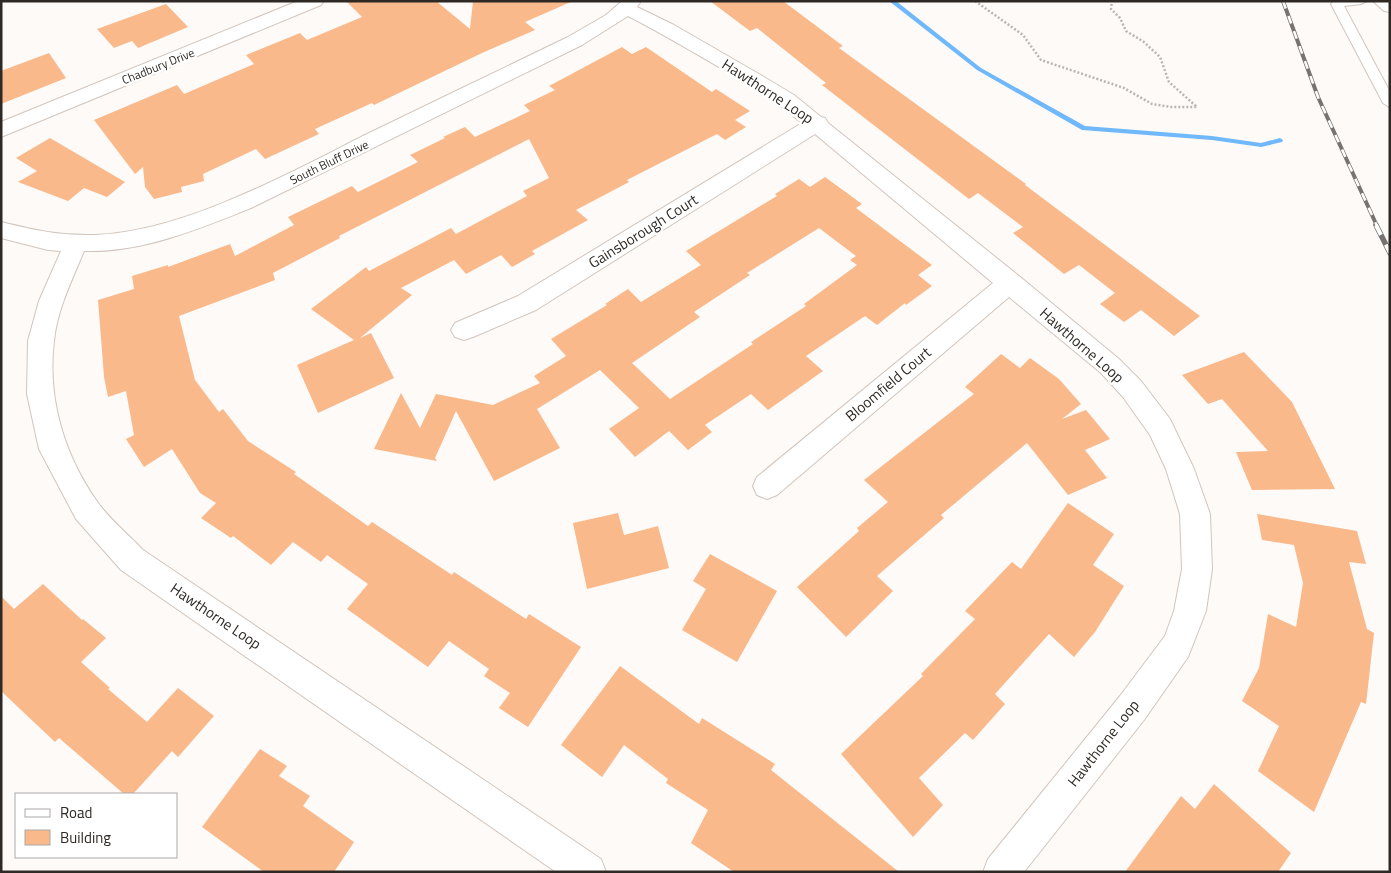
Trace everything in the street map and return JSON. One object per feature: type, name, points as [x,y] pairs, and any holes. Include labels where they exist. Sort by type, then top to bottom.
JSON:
[{"type":"street","name":"Chadbury Drive","points":[[1,130],[315,1]]},
{"type":"street","points":[[1382,1],[1390,7]]},
{"type":"street","name":"Hawthorne Loop","points":[[629,5],[642,15],[748,75],[818,123],[1110,366],[1132,389],[1160,427],[1180,469],[1195,514],[1197,569],[1190,611],[1177,646],[1132,708],[1001,872]]},
{"type":"street","name":"South Bluff Drive","points":[[1,230],[40,240],[76,243],[116,241],[160,232],[212,216],[280,186],[574,41],[629,5]]},
{"type":"street","name":"Gainsborough Court","points":[[464,330],[527,303],[818,123]]},
{"type":"street","name":"Hawthorne Loop","points":[[76,243],[51,301],[43,333],[40,394],[53,449],[86,510],[132,560],[194,600],[588,872]]},
{"type":"street","name":"Bloomfield Court","points":[[767,486],[1010,282]]},
{"type":"lane","points":[[1361,1],[1337,4],[1369,62],[1389,104]]},
{"type":"path","points":[[975,1],[1017,30],[1041,60],[1124,88],[1152,104],[1179,108],[1197,107],[1169,82],[1160,58],[1144,42],[1126,31],[1120,18],[1112,9],[1112,1]]},
{"type":"building","points":[[346,1],[436,1],[470,29],[473,1],[573,1],[525,22],[535,30],[482,53],[374,105],[372,103],[315,129],[319,134],[265,159],[256,149],[203,174],[204,181],[181,187],[182,192],[154,199],[145,187],[143,167],[135,174],[94,120],[177,85],[184,94],[254,64],[246,55],[300,33],[307,40],[362,17]]},
{"type":"building","points":[[710,1],[783,1],[843,46],[839,48],[1026,184],[1200,316],[1174,336],[1141,310],[1124,322],[1100,304],[1115,293],[1079,265],[1064,274],[1013,233],[1023,227],[978,193],[969,199],[822,85],[826,83],[757,28],[750,31]]},
{"type":"building","points":[[166,4],[188,27],[138,48],[132,41],[114,48],[97,29]]},
{"type":"building","points":[[622,47],[632,54],[646,47],[712,92],[716,89],[750,111],[735,120],[746,127],[725,140],[717,134],[627,180],[629,182],[576,210],[588,220],[532,251],[535,254],[512,267],[501,255],[466,274],[454,260],[401,288],[412,295],[360,338],[371,333],[394,378],[318,413],[297,365],[354,340],[311,309],[366,267],[369,271],[451,228],[456,234],[527,196],[523,191],[549,178],[529,139],[339,236],[340,238],[273,273],[275,280],[179,316],[195,380],[219,412],[223,409],[248,441],[296,472],[294,474],[368,526],[372,522],[452,575],[454,572],[526,619],[529,614],[581,647],[528,727],[499,708],[510,693],[484,676],[489,669],[449,641],[428,667],[347,609],[368,584],[327,555],[321,562],[293,542],[271,565],[233,536],[231,538],[201,518],[216,503],[200,493],[172,449],[144,467],[126,439],[134,435],[126,391],[108,397],[104,377],[98,300],[134,289],[132,276],[168,265],[168,267],[230,244],[235,256],[294,225],[288,217],[352,186],[358,192],[418,162],[410,155],[445,138],[443,137],[465,127],[475,137],[530,111],[524,105],[555,90],[549,86]]},
{"type":"building","points":[[49,53],[66,78],[1,104],[1,71]]},
{"type":"building","points":[[50,138],[125,182],[107,197],[84,188],[68,201],[18,182],[37,171],[16,158]]},
{"type":"building","points":[[825,177],[862,204],[856,208],[932,265],[918,275],[932,286],[906,305],[905,303],[877,325],[865,316],[806,356],[823,371],[768,410],[751,394],[705,425],[712,432],[688,450],[669,431],[635,457],[609,429],[639,408],[600,370],[537,409],[560,448],[494,481],[456,411],[435,458],[437,461],[374,449],[401,393],[420,428],[436,394],[493,405],[540,383],[534,376],[566,356],[551,339],[607,305],[605,304],[628,289],[641,302],[701,265],[686,251],[777,196],[775,194],[799,179],[810,187]],"holes":[[[819,228],[856,256],[850,260],[857,265],[804,304],[806,306],[670,399],[632,363],[700,317],[694,312],[750,275],[747,273]]]},
{"type":"building","points":[[1244,352],[1292,402],[1335,489],[1252,490],[1236,452],[1268,451],[1222,399],[1208,404],[1182,375]]},
{"type":"building","points":[[1001,354],[1020,368],[1030,358],[1059,379],[1081,404],[1062,419],[1086,410],[1110,439],[1085,450],[1107,478],[1068,495],[1027,443],[941,515],[944,518],[877,576],[893,591],[846,637],[797,587],[859,531],[857,528],[888,502],[864,480],[974,394],[965,387]]},
{"type":"building","points":[[1068,503],[1114,534],[1093,565],[1124,586],[1095,632],[1074,657],[1049,634],[995,694],[1005,704],[973,740],[965,733],[919,778],[943,805],[913,837],[841,754],[923,676],[921,674],[975,619],[965,611],[1012,562],[1021,569]]},
{"type":"building","points":[[618,513],[624,535],[658,526],[669,568],[587,589],[573,523]]},
{"type":"building","points":[[1257,514],[1357,531],[1366,564],[1349,562],[1367,629],[1374,633],[1366,704],[1361,702],[1314,812],[1258,771],[1279,726],[1242,701],[1259,668],[1268,614],[1296,627],[1303,583],[1294,545],[1262,540]]},
{"type":"building","points":[[710,554],[777,591],[737,662],[682,630],[706,589],[693,581]]},
{"type":"building","points":[[43,584],[82,620],[106,638],[81,662],[110,688],[108,689],[147,722],[178,688],[214,716],[178,757],[172,751],[134,793],[123,793],[59,738],[55,742],[1,691],[1,596],[14,609]]},
{"type":"building","points":[[620,666],[699,724],[702,718],[775,764],[771,770],[899,872],[734,872],[691,843],[708,810],[666,783],[668,779],[624,745],[602,777],[561,745]]},
{"type":"building","points":[[260,749],[287,766],[279,776],[310,796],[303,806],[354,842],[334,872],[264,872],[202,827]]},
{"type":"building","points":[[1214,784],[1291,853],[1278,872],[1125,872],[1181,796],[1195,809]]},
{"type":"waterway","points":[[892,1],[979,69],[1084,128],[1212,138],[1261,145],[1280,140]]},
{"type":"railway","points":[[1283,1],[1318,97],[1377,226]]},
{"type":"railway","points":[[1376,225],[1390,253]]}]
